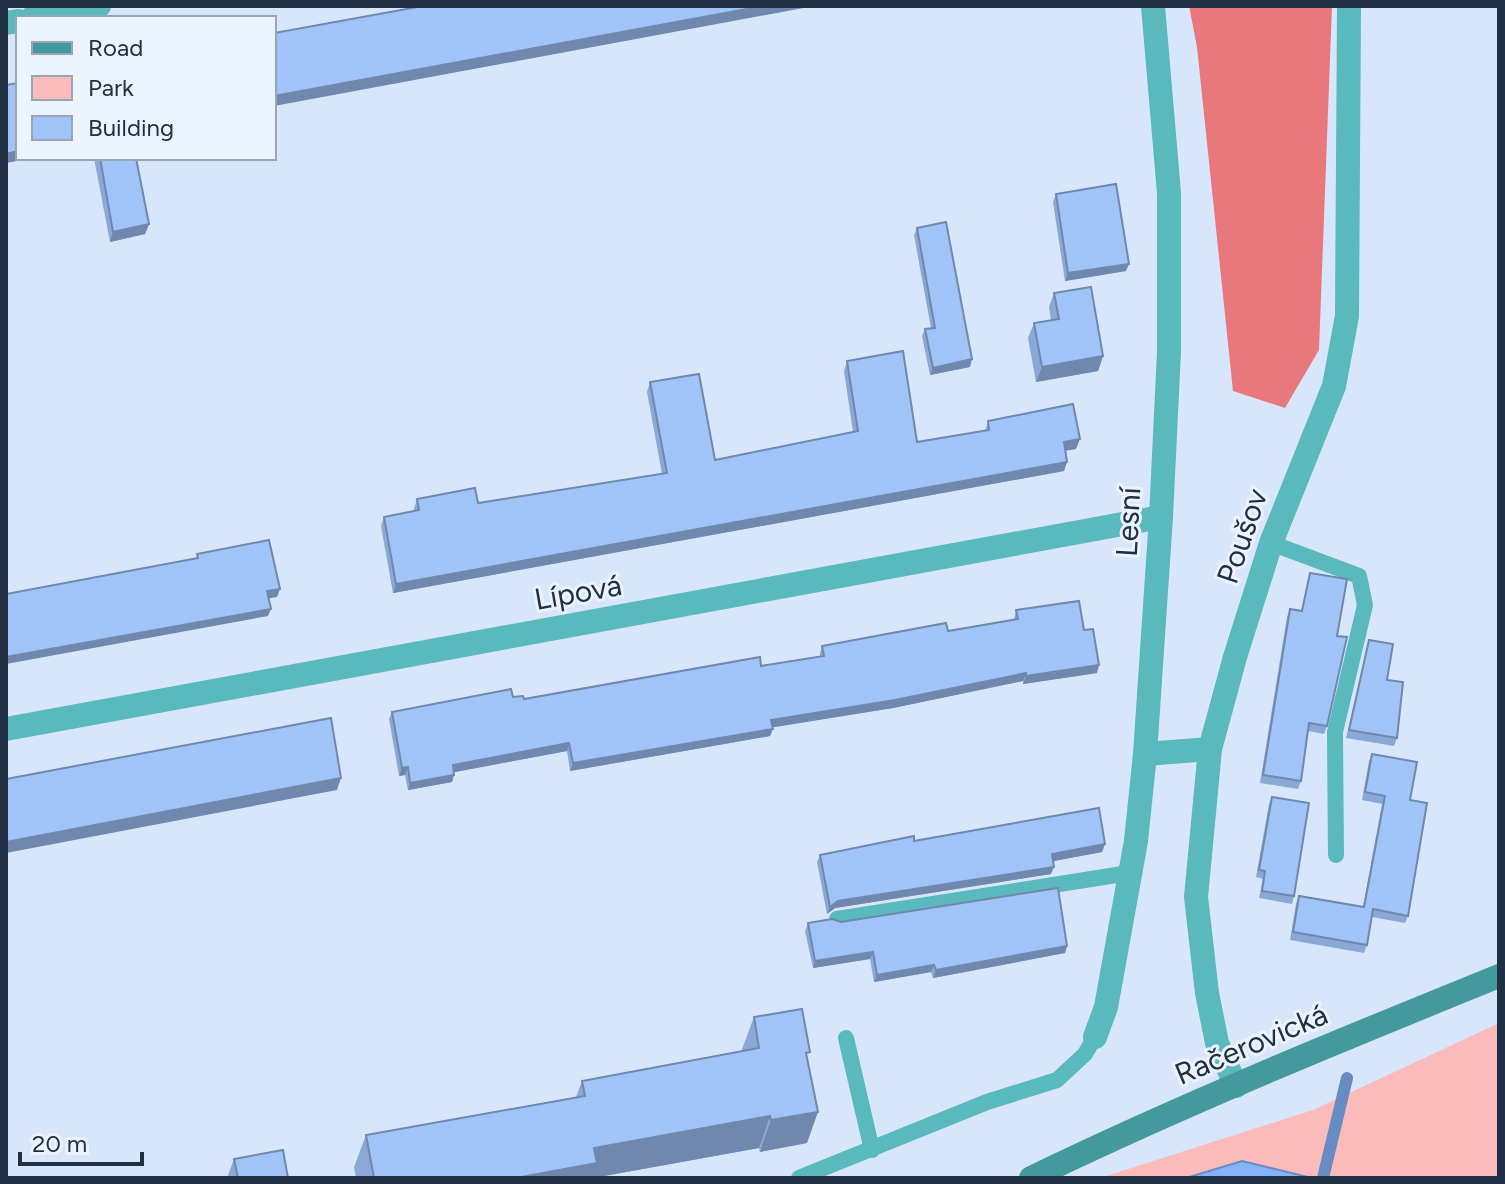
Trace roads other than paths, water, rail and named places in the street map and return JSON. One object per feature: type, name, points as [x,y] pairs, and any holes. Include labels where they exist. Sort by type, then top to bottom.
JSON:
[{"type":"main road","name":"Račerovická","points":[[1031,1178],[1304,1055],[1499,976]]},
{"type":"street","points":[[43,16],[99,6]]},
{"type":"street","name":"Lesní","points":[[1095,1037],[1106,1007],[1136,841],[1161,517],[1169,352],[1169,193],[1153,6]]},
{"type":"street","name":"Poušov","points":[[1236,1086],[1217,1043],[1207,993],[1196,897],[1210,749],[1271,543],[1334,386],[1347,316],[1349,6]]},
{"type":"street","name":"Lípová","points":[[6,729],[1161,517]]},
{"type":"street","points":[[1145,754],[1210,749]]},
{"type":"lane","points":[[1271,543],[1359,576],[1365,605],[1335,732],[1336,855]]},
{"type":"lane","points":[[837,919],[1129,873]]},
{"type":"lane","points":[[799,1178],[987,1102],[1057,1080],[1085,1054],[1095,1037]]},
{"type":"lane","points":[[846,1038],[872,1150]]},
{"type":"water","points":[[1242,1161],[1312,1178],[1186,1178]]},
{"type":"waterway","points":[[1323,1178],[1347,1078]]}]
